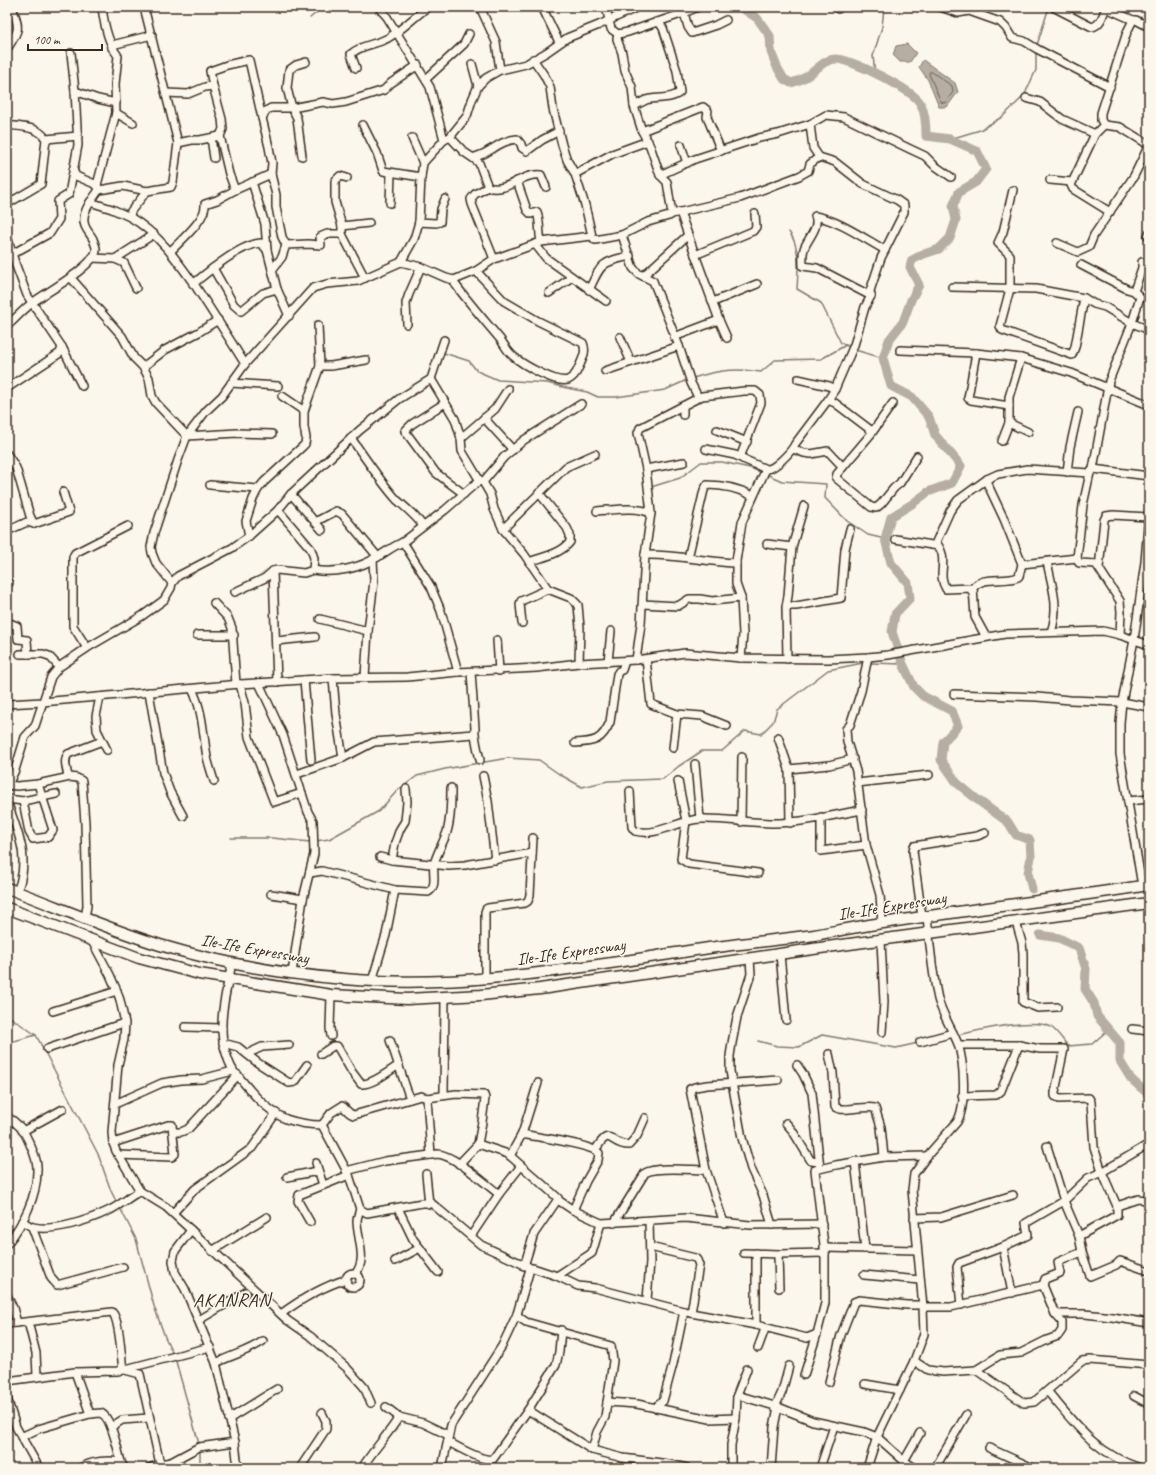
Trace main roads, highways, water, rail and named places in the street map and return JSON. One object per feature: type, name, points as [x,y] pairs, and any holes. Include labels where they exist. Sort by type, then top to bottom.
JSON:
[{"type":"highway","name":"Ile-Ife Expressway","points":[[7,888],[158,944],[232,963],[292,973],[372,981],[431,982],[519,976],[1146,886]]},
{"type":"highway","name":"Ile-Ife Expressway","points":[[7,908],[92,941],[161,965],[229,979],[331,995],[400,999],[481,995],[540,989],[1149,903]]},
{"type":"highway","points":[[988,908],[995,924]]},
{"type":"water","points":[[907,44],[916,53],[910,62],[900,62],[893,55],[896,46]]},
{"type":"water","points":[[923,60],[955,83],[958,92],[947,107],[939,107],[928,80],[919,67]]},
{"type":"waterway","points":[[310,18],[323,7]]},
{"type":"waterway","points":[[740,7],[757,18],[770,36],[771,52],[784,79],[791,83],[799,81],[808,76],[825,62],[832,59],[844,60],[867,69],[894,83],[915,97],[922,106],[926,136],[950,139],[977,151],[986,169],[976,182],[959,192],[953,206],[956,220],[950,238],[939,249],[912,260],[910,267],[919,285],[911,300],[903,322],[889,340],[883,358],[891,386],[912,397],[929,417],[935,435],[961,466],[952,483],[928,492],[891,517],[885,539],[891,563],[908,583],[910,598],[895,614],[892,632],[903,664],[914,687],[923,696],[952,711],[958,726],[943,742],[941,760],[957,783],[1008,822],[1016,835],[1030,840],[1031,857],[1028,873],[1032,889]]},
{"type":"waterway","points":[[875,73],[873,56],[882,27],[884,7]]},
{"type":"waterway","points":[[1037,45],[1049,7]]},
{"type":"waterway","points":[[950,139],[980,130],[1002,117],[1024,96],[1036,70],[1036,51]]},
{"type":"waterway","points":[[789,232],[793,238],[797,252],[797,289],[821,303],[841,343],[850,347]]},
{"type":"waterway","points":[[693,378],[727,370],[761,372],[775,360],[821,359],[846,345]]},
{"type":"waterway","points":[[855,350],[883,358]]},
{"type":"waterway","points":[[444,353],[469,361],[477,371],[498,380],[547,383],[587,392],[598,397],[616,397],[665,390],[687,380]]},
{"type":"waterway","points":[[651,487],[680,478],[701,462],[722,462],[750,468],[763,473]]},
{"type":"waterway","points":[[766,474],[782,481],[826,484],[825,498],[847,521],[868,535],[885,539]]},
{"type":"waterway","points":[[316,841],[329,839],[379,811],[397,791],[417,776],[445,769],[508,758],[539,760],[559,774],[582,787],[608,781],[663,779],[679,766],[702,751],[722,751],[745,731],[761,734],[773,722],[777,709],[828,670],[863,663]]},
{"type":"waterway","points":[[870,663],[903,664]]},
{"type":"waterway","points":[[231,838],[272,838],[310,842]]},
{"type":"waterway","points":[[1040,935],[1059,938],[1079,948],[1086,969],[1085,989],[1094,1003],[1097,1016],[1120,1043],[1120,1061],[1131,1079],[1149,1095]]},
{"type":"waterway","points":[[7,1015],[36,1035],[98,1154],[111,1191],[117,1203]]},
{"type":"waterway","points":[[957,1035],[1019,1024],[1043,1024],[1051,1027],[1058,1033],[1068,1046],[1092,1044],[1109,1029]]},
{"type":"waterway","points":[[7,1043],[36,1035]]},
{"type":"waterway","points":[[758,1041],[777,1046],[799,1047],[822,1035],[896,1048],[918,1043]]},
{"type":"waterway","points":[[119,1206],[136,1239],[154,1306],[173,1354]]},
{"type":"waterway","points":[[175,1358],[199,1444]]},
{"type":"waterway","points":[[200,1450],[200,1468]]},
{"type":"district","name":"AKANRAN","points":[[232,1300]]}]
